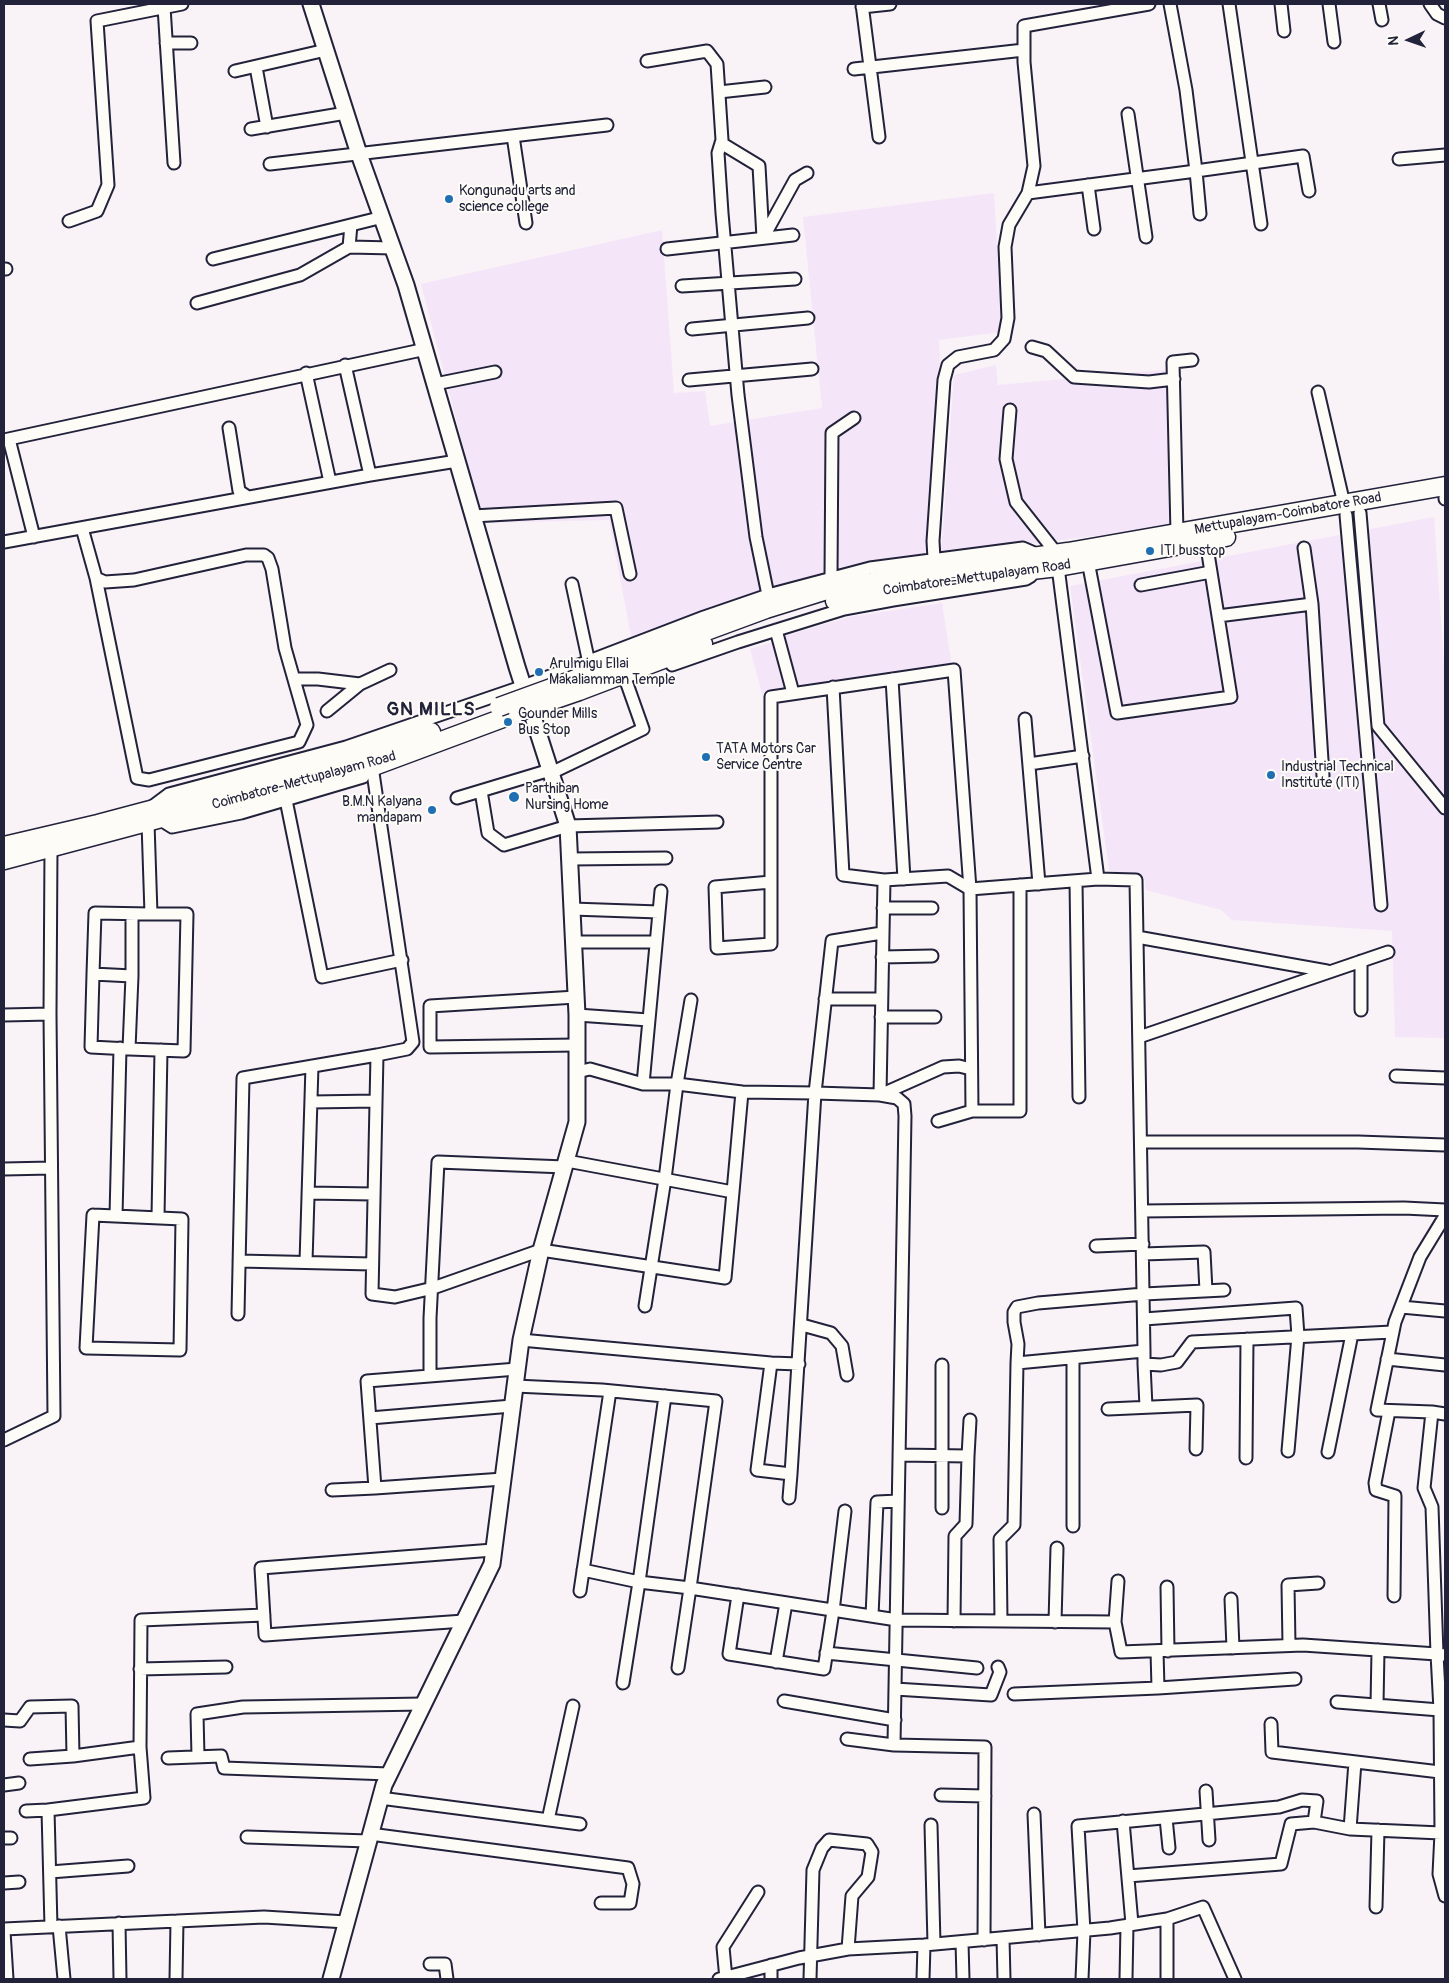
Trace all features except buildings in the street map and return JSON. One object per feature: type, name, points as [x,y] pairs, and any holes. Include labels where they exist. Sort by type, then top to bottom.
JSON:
[{"type":"highway","name":"Mettupalayam-Coimbatore Road","points":[[4,846],[152,818],[297,779],[429,733],[677,641],[870,581],[933,570],[1050,562],[1177,533],[1350,511],[1445,486]]},
{"type":"highway","name":"Coimbatore-Mettupalayam Road","points":[[1050,562],[1088,561],[1350,511],[1445,498]]},
{"type":"highway","points":[[4,860],[152,818]]},
{"type":"main road","points":[[311,4],[359,154],[394,248],[426,349],[456,461],[568,826],[577,1015],[578,1122],[541,1250],[521,1340],[492,1564],[389,1774],[380,1798],[332,1979]]},
{"type":"street","points":[[69,221],[97,211],[108,185],[97,21],[182,4]]},
{"type":"street","points":[[879,137],[862,5],[890,4]]},
{"type":"street","points":[[1079,4],[1080,16]]},
{"type":"street","points":[[934,559],[933,541],[944,380],[948,365],[958,357],[994,350],[1004,339],[1008,318],[1005,247],[1009,225],[1028,193],[1034,166],[1024,50],[1024,26],[1149,4]]},
{"type":"street","points":[[1170,4],[1186,90],[1200,214]]},
{"type":"street","points":[[1229,4],[1261,224]]},
{"type":"street","points":[[1281,4],[1284,30]]},
{"type":"street","points":[[1329,4],[1334,42]]},
{"type":"street","points":[[1379,4],[1382,20]]},
{"type":"street","points":[[1430,4],[1437,14],[1445,18]]},
{"type":"street","points":[[164,7],[174,163]]},
{"type":"street","points":[[166,43],[191,43]]},
{"type":"street","points":[[235,70],[256,67],[326,50]]},
{"type":"street","points":[[854,69],[1024,50]]},
{"type":"street","points":[[647,61],[707,51],[717,64],[721,143],[718,153],[736,376],[756,537],[768,595]]},
{"type":"street","points":[[256,67],[267,127]]},
{"type":"street","points":[[719,92],[766,87]]},
{"type":"street","points":[[251,129],[346,113]]},
{"type":"street","points":[[1128,114],[1146,237]]},
{"type":"street","points":[[270,164],[607,125]]},
{"type":"street","points":[[513,136],[526,222]]},
{"type":"street","points":[[721,143],[759,166],[763,238]]},
{"type":"street","points":[[1399,160],[1445,155]]},
{"type":"street","points":[[1028,193],[1303,156],[1309,191]]},
{"type":"street","points":[[763,238],[795,180],[807,173]]},
{"type":"street","points":[[1088,185],[1094,229]]},
{"type":"street","points":[[212,259],[383,217]]},
{"type":"street","points":[[348,247],[351,225]]},
{"type":"street","points":[[667,249],[794,235]]},
{"type":"street","points":[[197,302],[300,276],[348,247],[394,248]]},
{"type":"street","points":[[682,286],[795,279]]},
{"type":"street","points":[[692,329],[808,318]]},
{"type":"street","points":[[1032,347],[1046,350],[1074,377],[1149,382],[1174,379]]},
{"type":"street","points":[[34,537],[6,439],[306,373],[426,349]]},
{"type":"street","points":[[1177,533],[1173,362],[1192,360]]},
{"type":"street","points":[[345,365],[370,475]]},
{"type":"street","points":[[689,380],[812,369]]},
{"type":"street","points":[[435,384],[495,372]]},
{"type":"street","points":[[306,373],[330,482]]},
{"type":"street","points":[[1318,392],[1350,511],[1378,726],[1445,808]]},
{"type":"street","points":[[1010,410],[1006,459],[1016,502],[1050,562],[1082,756],[1098,879]]},
{"type":"street","points":[[831,577],[832,434],[854,418]]},
{"type":"street","points":[[229,428],[239,490],[248,497]]},
{"type":"street","points":[[4,542],[330,482],[456,461]]},
{"type":"street","points":[[473,516],[616,508],[630,574]]},
{"type":"street","points":[[1350,511],[1381,905]]},
{"type":"street","points":[[82,528],[96,578],[137,778],[149,780],[299,742],[308,725],[286,648],[272,568],[268,558],[264,555],[246,555],[134,580],[105,582],[96,578]]},
{"type":"street","points":[[1088,561],[1117,713],[1230,697],[1206,540]]},
{"type":"street","points":[[152,914],[152,818],[169,794],[346,748],[524,686],[704,617],[768,595],[831,577],[870,568],[1023,548],[1050,562]]},
{"type":"street","points":[[1304,548],[1312,604],[1323,776]]},
{"type":"street","points":[[152,818],[172,827],[241,813],[414,759],[533,713],[776,630],[854,608],[1026,579],[1050,562]]},
{"type":"street","points":[[1141,585],[1211,572]]},
{"type":"street","points":[[572,584],[589,662]]},
{"type":"street","points":[[1218,616],[1312,604]]},
{"type":"street","points":[[776,630],[793,693]]},
{"type":"street","points":[[327,711],[360,684],[390,670]]},
{"type":"street","points":[[771,882],[715,887],[717,948],[771,944],[771,882],[771,697],[954,670],[970,890],[972,1111]]},
{"type":"street","points":[[294,679],[360,684]]},
{"type":"street","points":[[892,679],[904,879]]},
{"type":"street","points":[[457,798],[551,772],[643,729],[626,681]]},
{"type":"street","points":[[832,688],[843,875],[884,880],[948,876],[970,890],[1098,879],[1136,880],[1146,1407]]},
{"type":"street","points":[[1025,719],[1039,884]]},
{"type":"street","points":[[1029,764],[1082,756]]},
{"type":"street","points":[[238,1314],[243,1078],[408,1049],[414,1042],[373,773]]},
{"type":"street","points":[[481,791],[488,833],[504,845],[568,826],[717,822]]},
{"type":"street","points":[[286,800],[322,977],[402,960]]},
{"type":"street","points":[[4,1440],[54,1416],[50,1014],[51,848]]},
{"type":"street","points":[[570,859],[666,858]]},
{"type":"street","points":[[880,1095],[884,880]]},
{"type":"street","points":[[1076,881],[1079,1097]]},
{"type":"street","points":[[938,1121],[972,1111],[1020,1111],[1020,886]]},
{"type":"street","points":[[643,1084],[661,890]]},
{"type":"street","points":[[883,908],[932,908]]},
{"type":"street","points":[[572,910],[659,912]]},
{"type":"street","points":[[95,914],[152,914],[187,914],[184,1051],[92,1047],[95,914]]},
{"type":"street","points":[[116,1216],[125,1048],[132,976],[132,914]]},
{"type":"street","points":[[789,1498],[802,1325],[815,1093],[832,940],[882,933]]},
{"type":"street","points":[[1137,937],[1330,972]]},
{"type":"street","points":[[574,942],[656,942]]},
{"type":"street","points":[[1139,1037],[1388,952]]},
{"type":"street","points":[[882,957],[932,956]]},
{"type":"street","points":[[1361,961],[1361,1010]]},
{"type":"street","points":[[93,974],[132,976]]},
{"type":"street","points":[[576,997],[430,1006],[430,1047],[577,1045]]},
{"type":"street","points":[[825,1000],[881,999]]},
{"type":"street","points":[[645,1306],[691,1000]]},
{"type":"street","points":[[4,1015],[50,1014]]},
{"type":"street","points":[[577,1015],[649,1020]]},
{"type":"street","points":[[881,1018],[935,1017]]},
{"type":"street","points":[[158,1218],[161,1050]]},
{"type":"street","points":[[377,1054],[372,1294],[396,1297],[433,1288],[541,1250],[725,1278],[742,1092]]},
{"type":"street","points":[[306,1262],[312,1066]]},
{"type":"street","points":[[880,1095],[943,1067],[958,1066],[971,1069]]},
{"type":"street","points":[[577,1072],[590,1069],[643,1084],[677,1084],[742,1092],[880,1095],[897,1098],[904,1104],[894,1745]]},
{"type":"street","points":[[1396,1076],[1445,1078]]},
{"type":"street","points":[[311,1102],[376,1101]]},
{"type":"street","points":[[1141,1142],[1445,1144]]},
{"type":"street","points":[[430,1376],[438,1162],[566,1164],[665,1179],[733,1192]]},
{"type":"street","points":[[4,1170],[51,1168]]},
{"type":"street","points":[[308,1193],[374,1194]]},
{"type":"street","points":[[1142,1212],[1404,1208],[1445,1210]]},
{"type":"street","points":[[93,1215],[158,1218],[182,1219],[180,1350],[86,1348],[93,1215]]},
{"type":"street","points":[[1445,1216],[1420,1257],[1400,1307],[1392,1332],[1377,1410],[1445,1414]]},
{"type":"street","points":[[1096,1246],[1204,1252],[1206,1291]]},
{"type":"street","points":[[239,1261],[372,1264]]},
{"type":"street","points":[[427,1313],[433,1288]]},
{"type":"street","points":[[1001,1621],[1000,1539],[1014,1525],[1016,1363],[1018,1344],[1014,1312],[1017,1307],[1038,1303],[1144,1294],[1224,1290]]},
{"type":"street","points":[[1400,1307],[1445,1311]]},
{"type":"street","points":[[1144,1319],[1296,1308],[1298,1336],[1288,1451]]},
{"type":"street","points":[[802,1325],[831,1333],[842,1346],[847,1375]]},
{"type":"street","points":[[1144,1364],[1161,1365],[1177,1362],[1192,1342],[1392,1332]]},
{"type":"street","points":[[1328,1452],[1352,1334]]},
{"type":"street","points":[[1246,1458],[1247,1339]]},
{"type":"street","points":[[521,1340],[799,1364]]},
{"type":"street","points":[[1016,1363],[1144,1352]]},
{"type":"street","points":[[1073,1358],[1073,1526]]},
{"type":"street","points":[[1387,1359],[1445,1365]]},
{"type":"street","points":[[771,1363],[757,1470],[791,1474]]},
{"type":"street","points":[[942,1365],[942,1508]]},
{"type":"street","points":[[375,1488],[367,1381],[517,1369]]},
{"type":"street","points":[[515,1386],[610,1391],[716,1401],[678,1668]]},
{"type":"street","points":[[580,1591],[610,1391]]},
{"type":"street","points":[[623,1683],[664,1396]]},
{"type":"street","points":[[370,1418],[512,1406]]},
{"type":"street","points":[[1108,1408],[1197,1406],[1196,1449]]},
{"type":"street","points":[[1389,1411],[1375,1483],[1376,1490],[1395,1496],[1394,1596]]},
{"type":"street","points":[[1432,1412],[1424,1488],[1432,1507],[1441,1655],[1443,1735],[1440,1772],[1441,1833],[1438,1874],[1445,1896]]},
{"type":"street","points":[[954,1621],[955,1536],[966,1524],[970,1420]]},
{"type":"street","points":[[899,1454],[968,1456]]},
{"type":"street","points":[[332,1490],[503,1479]]},
{"type":"street","points":[[872,1616],[877,1502],[898,1502]]},
{"type":"street","points":[[738,1595],[729,1654],[824,1669],[833,1611],[844,1511]]},
{"type":"street","points":[[1055,1622],[1057,1548]]},
{"type":"street","points":[[464,1621],[265,1635],[261,1568],[494,1550]]},
{"type":"street","points":[[584,1570],[638,1582],[738,1595],[897,1620],[1115,1622]]},
{"type":"street","points":[[1118,1581],[1115,1622],[1121,1652],[1289,1646],[1441,1655]]},
{"type":"street","points":[[1289,1646],[1288,1585],[1318,1583]]},
{"type":"street","points":[[1158,1688],[1167,1587]]},
{"type":"street","points":[[1231,1599],[1233,1648]]},
{"type":"street","points":[[776,1662],[786,1603]]},
{"type":"street","points":[[26,1811],[144,1798],[140,1747],[141,1620],[264,1615]]},
{"type":"street","points":[[1377,1705],[1378,1650]]},
{"type":"street","points":[[826,1653],[978,1668]]},
{"type":"street","points":[[895,1689],[991,1695],[1000,1672],[998,1667]]},
{"type":"street","points":[[140,1669],[226,1668]]},
{"type":"street","points":[[1014,1694],[1158,1688],[1295,1679]]},
{"type":"street","points":[[784,1702],[895,1720]]},
{"type":"street","points":[[1337,1702],[1443,1710]]},
{"type":"street","points":[[198,1757],[197,1714],[243,1707],[423,1704]]},
{"type":"street","points":[[4,1720],[20,1721],[30,1707],[72,1706],[73,1756]]},
{"type":"street","points":[[548,1820],[573,1706]]},
{"type":"street","points":[[1271,1724],[1272,1752],[1440,1772]]},
{"type":"street","points":[[847,1739],[894,1745],[985,1747],[984,1940]]},
{"type":"street","points":[[30,1759],[73,1756],[140,1747]]},
{"type":"street","points":[[168,1758],[221,1756],[224,1768],[389,1774]]},
{"type":"street","points":[[1350,1829],[1355,1762]]},
{"type":"street","points":[[4,1785],[19,1782]]},
{"type":"street","points":[[1206,1791],[1209,1840]]},
{"type":"street","points":[[941,1795],[985,1796]]},
{"type":"street","points":[[380,1798],[580,1824]]},
{"type":"street","points":[[1082,1979],[1084,1930],[1078,1826],[1279,1807],[1302,1800],[1316,1801],[1314,1822]]},
{"type":"street","points":[[48,1810],[50,1872],[55,1926],[64,1979]]},
{"type":"street","points":[[1034,1814],[1039,1935]]},
{"type":"street","points":[[1166,1818],[1169,1848]]},
{"type":"street","points":[[1122,1822],[1128,1876],[1130,1925],[1126,1979]]},
{"type":"street","points":[[1128,1876],[1281,1864],[1291,1824],[1314,1822],[1350,1829],[1441,1833]]},
{"type":"street","points":[[923,1979],[929,1945],[931,1825]]},
{"type":"street","points":[[1376,1907],[1378,1830]]},
{"type":"street","points":[[247,1837],[369,1838],[628,1868],[634,1884],[630,1903],[601,1903]]},
{"type":"street","points":[[810,1979],[809,1956],[813,1870],[822,1848],[829,1840],[867,1844],[872,1852],[868,1877],[852,1896],[848,1950]]},
{"type":"street","points":[[50,1872],[128,1866]]},
{"type":"street","points":[[4,1883],[19,1882]]},
{"type":"street","points":[[758,1892],[723,1947],[724,1978],[809,1956],[848,1950],[929,1945],[1130,1925],[1167,1919],[1202,1907],[1235,1979]]},
{"type":"street","points":[[7,1979],[4,1930],[264,1917],[346,1922]]},
{"type":"street","points":[[1167,1919],[1167,1979]]},
{"type":"street","points":[[176,1979],[178,1921]]},
{"type":"street","points":[[119,1923],[120,1979]]},
{"type":"street","points":[[1003,1938],[1004,1979]]},
{"type":"street","points":[[962,1942],[963,1979]]},
{"type":"street","points":[[430,1964],[445,1964],[447,1979]]},
{"type":"street","points":[[771,1965],[771,1979]]},
{"type":"shaded area","points":[[994,193],[1002,332],[939,340],[940,357],[928,554],[760,594],[632,641],[609,520],[483,523],[421,284],[662,230],[674,393],[705,391],[710,426],[822,408],[803,217]]},
{"type":"shaded area","points":[[996,365],[998,385],[1173,369],[1174,526],[941,555],[954,375]]},
{"type":"shaded area","name":"Industrial Technical Institute (ITI)","points":[[1434,517],[1445,680],[1445,1038],[1395,1037],[1392,931],[1232,920],[1221,910],[1146,890],[1145,880],[1109,870],[1070,586]]},
{"type":"shaded area","points":[[942,603],[952,667],[796,690],[782,637],[849,617]]},
{"type":"shaded area","points":[[773,642],[787,691],[763,698],[750,649]]},
{"type":"place","name":"Kongunadu arts and science college","points":[[449,199]]},
{"type":"place","name":"ITI busstop","points":[[1150,551]]},
{"type":"place","name":"Arulmigu Ellai Makaliamman Temple","points":[[539,672]]},
{"type":"place","name":"Gounder Mills Bus Stop","points":[[508,722]]},
{"type":"place","name":"TATA Motors Car Service Centre","points":[[706,757]]},
{"type":"place","name":"Industrial Technical Institute (ITI)","points":[[1271,775]]},
{"type":"place","name":"Parthiban Nursing Home","points":[[514,797]]},
{"type":"place","name":"B.M.N Kalyana mandapam","points":[[432,810]]},
{"type":"district","name":"GN MILLS","points":[[431,710]]}]
